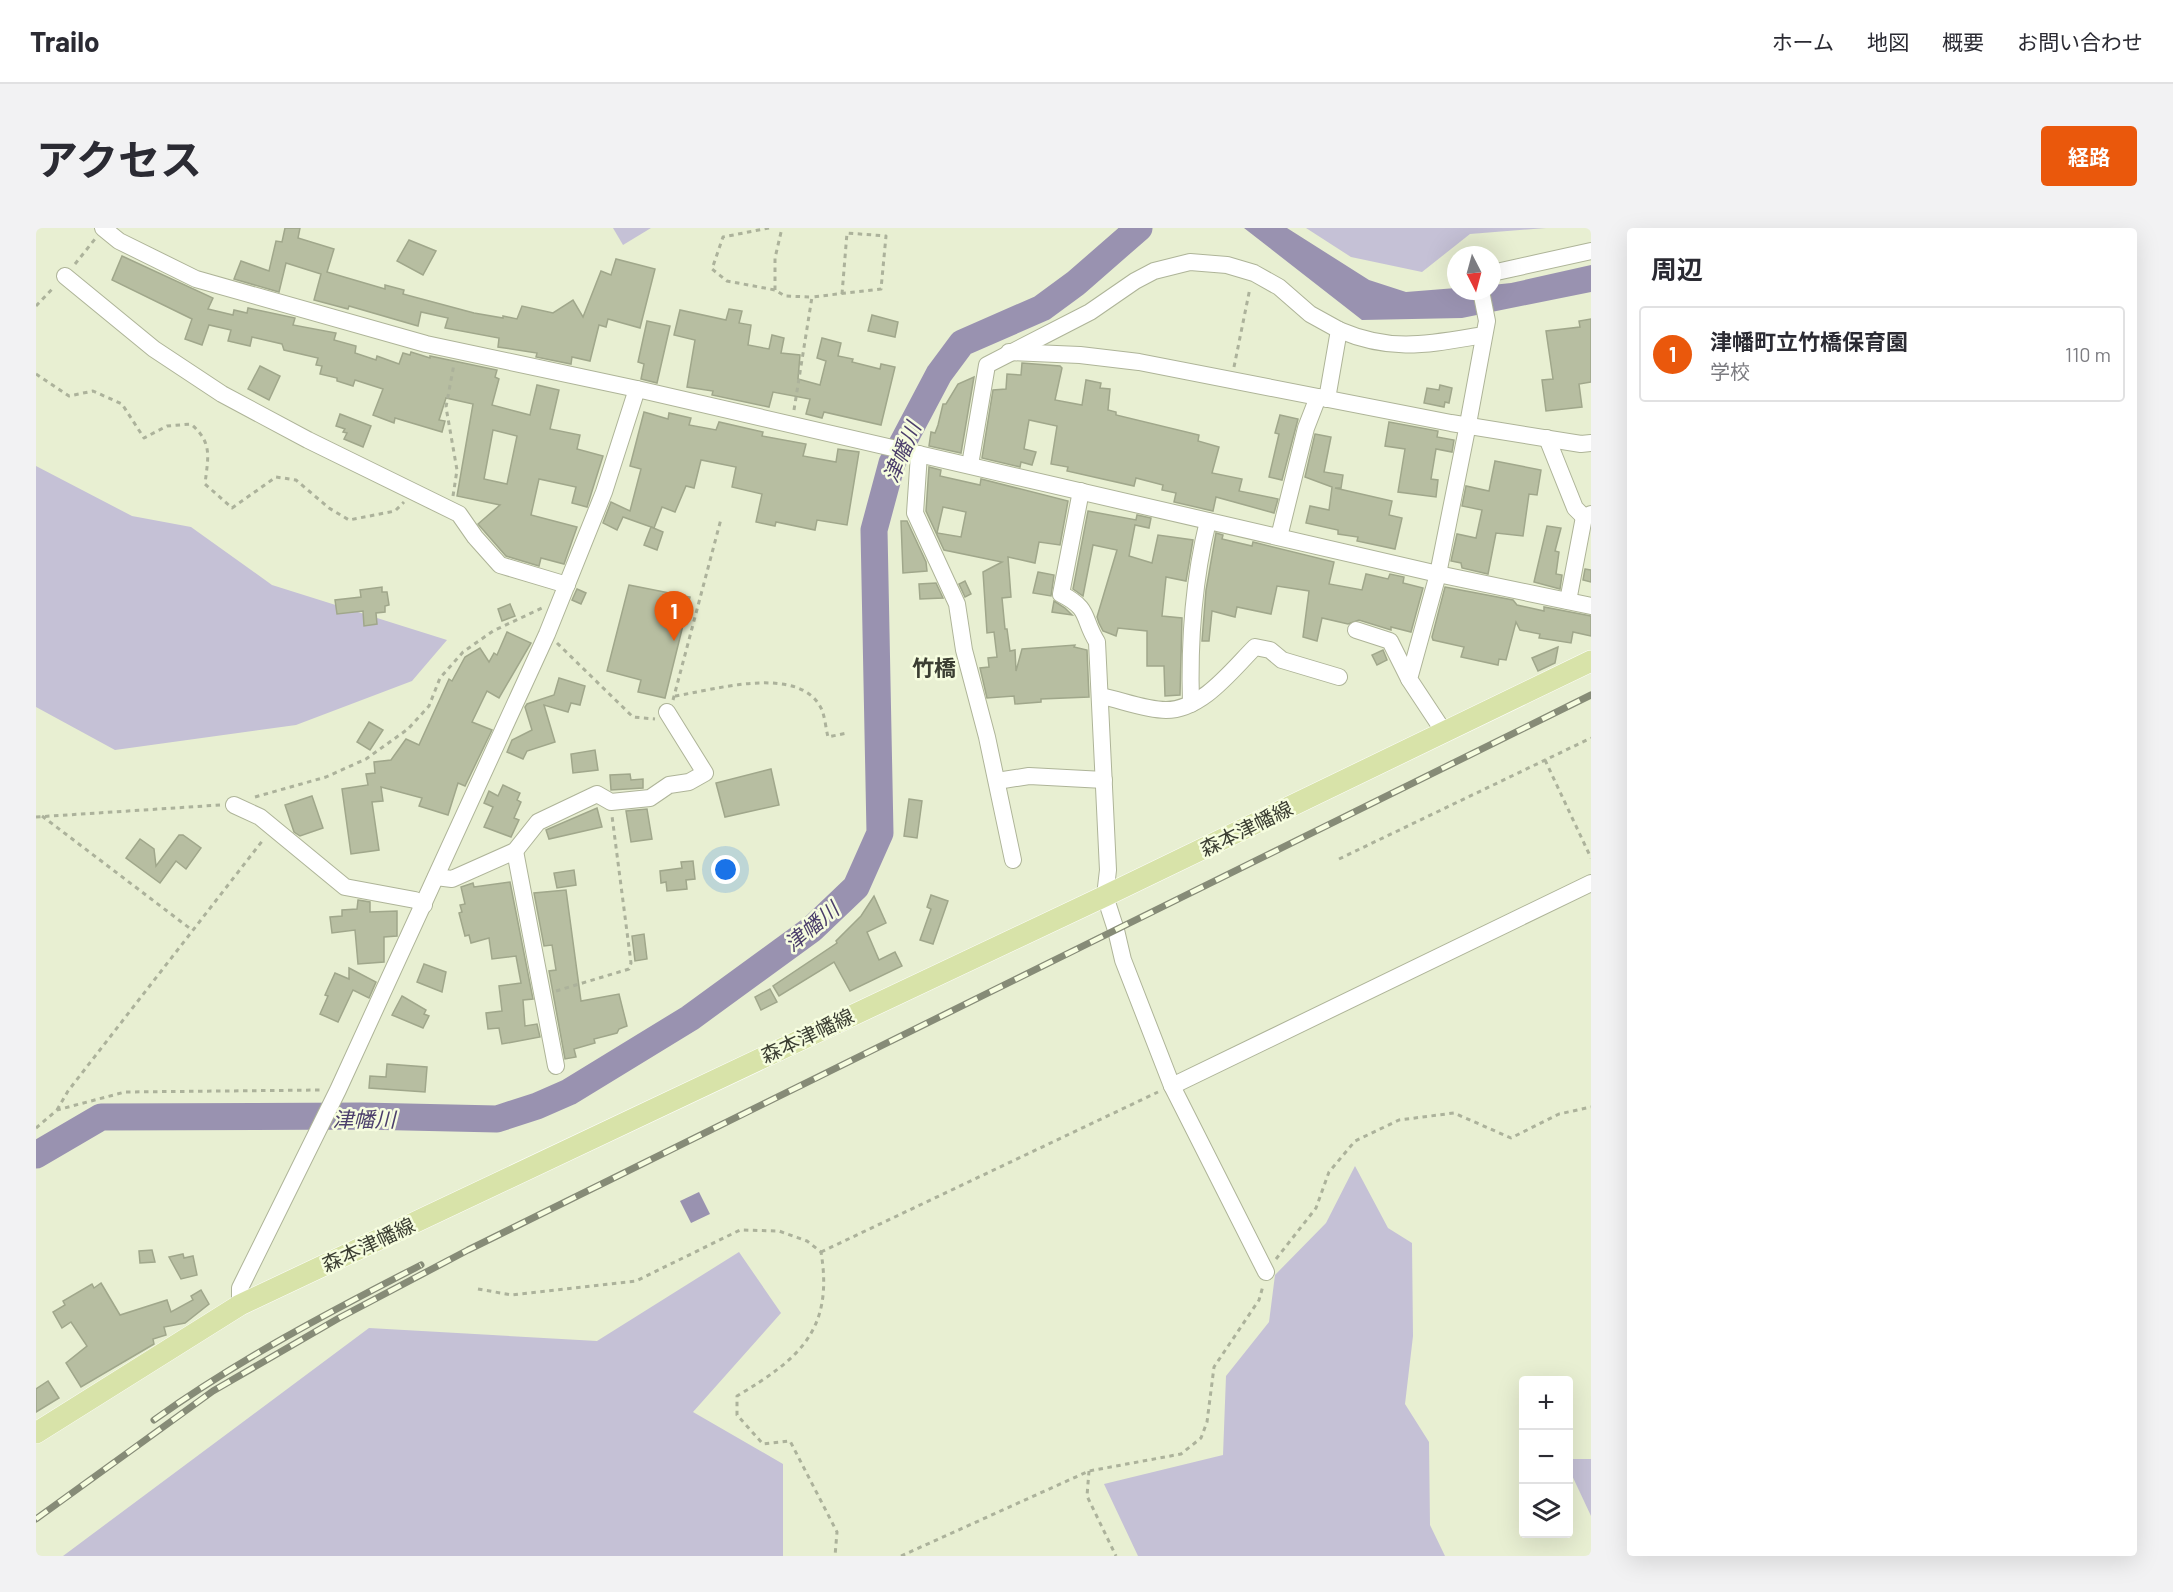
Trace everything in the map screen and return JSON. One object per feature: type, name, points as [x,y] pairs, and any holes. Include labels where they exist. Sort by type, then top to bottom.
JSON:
[{"type":"main road","name":"森本津幡線","points":[[36,1433],[240,1305],[1105,896],[1591,661]]},
{"type":"street","points":[[103,228],[119,242],[196,279],[457,350],[970,465],[1438,574],[1591,606]]},
{"type":"street","points":[[1501,271],[1591,251]]},
{"type":"street","points":[[970,465],[987,365],[1090,312],[1108,298],[1154,271],[1190,262],[1227,265],[1253,273],[1279,287],[1310,314],[1339,330],[1385,345],[1408,346],[1486,328]]},
{"type":"street","points":[[65,276],[154,349],[222,394],[459,514],[475,537],[500,565],[567,585]]},
{"type":"street","points":[[1409,679],[1438,574],[1468,424],[1486,328],[1482,300]]},
{"type":"street","points":[[1279,537],[1306,428],[1322,398],[1339,330]]},
{"type":"street","points":[[1009,352],[1080,355],[1139,362],[1322,398],[1547,438],[1581,444],[1591,442]]},
{"type":"street","points":[[240,1305],[240,1288],[338,1090],[547,634],[604,492],[637,389]]},
{"type":"street","points":[[1547,438],[1575,508],[1588,515],[1568,601]]},
{"type":"street","points":[[920,454],[915,513],[957,604],[964,650],[997,781],[1013,860]]},
{"type":"street","points":[[1081,491],[1061,594],[1075,601],[1089,616],[1091,632],[1097,642],[1108,870],[1105,896],[1123,960],[1172,1086],[1266,1272]]},
{"type":"street","points":[[1191,704],[1189,647],[1192,613],[1197,572],[1209,521]]},
{"type":"street","points":[[1356,630],[1390,640],[1409,679],[1444,732]]},
{"type":"street","points":[[1101,696],[1164,710],[1187,708],[1220,682],[1255,647],[1270,650],[1281,660],[1340,677]]},
{"type":"street","points":[[436,877],[452,879],[515,851],[538,822],[597,794],[611,802],[650,798],[669,784],[689,783],[705,773],[667,712]]},
{"type":"street","points":[[997,781],[1029,776],[1104,780]]},
{"type":"street","points":[[234,805],[260,818],[345,887],[415,900],[424,905]]},
{"type":"street","points":[[515,851],[556,1066]]},
{"type":"street","points":[[1172,1086],[1591,884]]},
{"type":"path","points":[[769,228],[723,237],[712,269],[727,281],[775,290],[785,296],[812,297],[842,294],[881,289],[886,236],[847,233],[842,294]]},
{"type":"path","points":[[775,290],[775,258],[782,228]]},
{"type":"path","points":[[1231,380],[1253,273]]},
{"type":"path","points":[[791,425],[812,297]]},
{"type":"path","points":[[450,510],[458,470],[446,407],[457,350]]},
{"type":"path","points":[[36,374],[69,396],[93,391],[122,404],[144,438],[167,426],[191,424],[204,435],[208,454],[206,484],[232,508],[276,477],[296,480],[329,508],[349,520],[395,511],[414,492]]},
{"type":"path","points":[[547,634],[633,717],[654,720],[667,712],[675,696],[722,519]]},
{"type":"path","points":[[36,817],[234,805],[326,777],[366,759],[408,729],[429,706],[440,678],[463,652],[493,631],[521,617],[540,608],[559,605]]},
{"type":"path","points":[[675,696],[772,681],[804,690],[822,709],[828,737],[847,733]]},
{"type":"path","points":[[1339,859],[1591,738]]},
{"type":"path","points":[[1545,760],[1591,858]]},
{"type":"path","points":[[542,995],[629,969],[631,963],[611,802]]},
{"type":"path","points":[[41,815],[193,931]]},
{"type":"path","points":[[36,1128],[57,1110],[68,1091],[273,828]]},
{"type":"path","points":[[821,1252],[1172,1086]]},
{"type":"path","points":[[57,1110],[124,1092],[338,1090]]},
{"type":"path","points":[[901,1556],[1089,1471],[1181,1454],[1201,1438],[1207,1422],[1214,1367],[1260,1300],[1266,1272],[1316,1208],[1329,1172],[1355,1141],[1399,1120],[1454,1113],[1511,1138],[1559,1114],[1591,1107]]},
{"type":"path","points":[[478,1289],[512,1295],[636,1281],[740,1230],[778,1231],[807,1241],[821,1252],[825,1278],[824,1296],[815,1328],[800,1351],[766,1379],[737,1396],[737,1414],[763,1444],[790,1441],[837,1532],[835,1556]]},
{"type":"path","points":[[1089,1471],[1087,1496],[1116,1556]]},
{"type":"shaded area","points":[[613,228],[651,228],[623,245]]},
{"type":"shaded area","points":[[1244,228],[1287,228],[1369,280],[1406,292],[1447,289],[1447,300],[1501,300],[1501,284],[1591,265],[1591,292],[1462,318],[1362,320]]},
{"type":"shaded area","points":[[1306,228],[1546,228],[1470,234],[1455,246],[1447,246],[1447,252],[1422,272],[1351,257]]},
{"type":"shaded area","points":[[36,466],[132,516],[191,527],[272,585],[447,640],[412,681],[296,725],[115,750],[36,707]]},
{"type":"shaded area","points":[[1355,1166],[1388,1228],[1412,1243],[1413,1336],[1405,1404],[1429,1442],[1430,1525],[1445,1556],[1138,1556],[1104,1484],[1223,1455],[1226,1376],[1269,1322],[1275,1275],[1326,1223]]},
{"type":"shaded area","points":[[699,1192],[710,1214],[691,1223],[680,1201]]},
{"type":"shaded area","points":[[739,1252],[781,1313],[693,1412],[783,1464],[783,1556],[63,1556],[369,1328],[597,1341]]},
{"type":"shaded area","points":[[1573,1459],[1591,1459],[1591,1516],[1573,1478]]},
{"type":"building","points":[[285,228],[300,228],[298,238],[334,249],[327,272],[385,289],[385,285],[404,290],[403,294],[474,313],[503,318],[503,316],[517,319],[522,306],[553,313],[573,300],[583,317],[601,271],[611,275],[616,259],[655,269],[640,328],[608,319],[606,327],[599,325],[590,361],[572,357],[571,364],[536,357],[537,353],[498,347],[499,338],[445,328],[448,318],[421,312],[418,326],[349,306],[348,309],[314,300],[321,274],[286,263],[279,292],[234,279],[241,261],[269,271],[276,241],[282,242]]},
{"type":"building","points":[[409,240],[436,251],[423,275],[397,261]]},
{"type":"building","points":[[122,256],[213,298],[208,309],[233,315],[234,310],[247,313],[248,308],[295,318],[293,325],[336,333],[334,340],[356,346],[355,353],[376,360],[377,356],[399,364],[403,353],[410,355],[411,352],[430,358],[430,356],[497,370],[495,377],[499,379],[492,405],[530,415],[537,385],[559,390],[550,429],[580,435],[577,449],[603,456],[587,507],[572,503],[576,487],[539,479],[531,515],[577,527],[564,564],[541,558],[539,566],[506,556],[478,524],[500,505],[457,496],[473,404],[446,398],[439,420],[445,421],[442,432],[395,418],[394,423],[373,415],[383,389],[355,380],[353,386],[337,381],[337,378],[320,374],[322,366],[316,365],[318,358],[284,350],[282,344],[252,337],[250,346],[228,341],[231,330],[209,325],[202,345],[185,339],[192,319],[112,280]],"holes":[[[493,430],[517,436],[507,484],[484,479]]]},
{"type":"building","points":[[729,309],[742,311],[739,323],[751,325],[748,345],[769,349],[772,335],[784,338],[781,353],[800,355],[798,379],[820,385],[826,361],[817,358],[822,338],[841,343],[838,356],[853,359],[852,362],[880,369],[881,364],[895,367],[881,425],[824,412],[822,418],[806,414],[810,399],[773,392],[769,407],[712,395],[713,391],[687,387],[695,340],[674,335],[680,310],[726,320]]},
{"type":"building","points":[[872,315],[898,322],[895,337],[868,331]]},
{"type":"building","points":[[1591,319],[1591,382],[1579,384],[1582,407],[1546,411],[1542,380],[1553,379],[1546,331],[1580,327],[1579,321]]},
{"type":"building","points":[[647,321],[670,326],[657,383],[641,379],[644,364],[638,362]]},
{"type":"building","points":[[1022,363],[1062,368],[1055,400],[1082,405],[1086,380],[1101,383],[1100,388],[1110,389],[1108,410],[1116,412],[1116,415],[1199,435],[1198,441],[1219,447],[1212,473],[1242,479],[1239,491],[1278,499],[1274,513],[1216,497],[1213,511],[1174,502],[1176,493],[1162,490],[1163,485],[1136,478],[1134,486],[1067,471],[1068,467],[1051,464],[1057,426],[1029,420],[1024,449],[1036,452],[1032,465],[1021,462],[1020,467],[982,458],[993,390],[1006,389],[1007,374],[1021,375]]},
{"type":"building","points":[[260,366],[280,376],[269,400],[248,389]]},
{"type":"building","points":[[974,377],[961,453],[929,446],[931,432],[935,433],[943,404],[946,404],[958,384]]},
{"type":"building","points":[[1440,385],[1452,388],[1449,403],[1445,402],[1444,407],[1424,403],[1427,388],[1439,390]]},
{"type":"building","points":[[644,412],[668,419],[669,413],[691,418],[689,425],[716,430],[719,422],[763,432],[762,436],[806,444],[803,456],[836,462],[838,449],[859,452],[847,525],[817,520],[815,530],[776,522],[775,526],[756,522],[762,494],[732,487],[736,467],[701,460],[694,488],[686,486],[675,512],[662,507],[654,528],[623,517],[617,530],[603,523],[611,502],[630,511],[641,469],[630,466]]},
{"type":"building","points":[[340,414],[371,426],[363,447],[344,439],[347,433],[343,432],[345,429],[336,426]]},
{"type":"building","points":[[1280,415],[1298,419],[1282,480],[1269,477],[1279,434],[1275,433]]},
{"type":"building","points":[[1389,422],[1438,431],[1437,437],[1454,440],[1452,452],[1436,449],[1431,479],[1438,480],[1436,497],[1398,492],[1405,449],[1385,446]]},
{"type":"building","points":[[1315,434],[1331,437],[1324,472],[1343,475],[1341,488],[1335,488],[1392,501],[1389,515],[1402,518],[1395,549],[1357,541],[1358,537],[1338,534],[1338,530],[1306,523],[1310,506],[1329,510],[1332,487],[1305,477]]},
{"type":"building","points":[[1495,461],[1541,470],[1537,495],[1529,494],[1523,536],[1496,533],[1488,574],[1462,568],[1461,563],[1451,561],[1457,534],[1476,538],[1482,510],[1462,506],[1466,486],[1489,491]]},
{"type":"building","points":[[929,467],[941,470],[940,476],[980,485],[981,479],[1068,501],[1060,545],[1039,542],[1035,563],[1008,557],[1011,597],[1002,598],[1005,629],[1007,629],[1010,651],[1015,650],[1016,671],[1022,649],[1075,645],[1074,647],[1087,650],[1089,697],[1041,699],[1041,702],[1015,704],[1014,696],[987,698],[980,668],[989,667],[988,658],[997,657],[994,632],[987,633],[983,572],[1002,562],[944,550],[926,511]],"holes":[[[943,507],[966,512],[961,537],[937,533]]]},
{"type":"building","points":[[1088,511],[1136,520],[1137,515],[1151,518],[1149,528],[1135,525],[1129,556],[1152,563],[1158,535],[1193,540],[1186,581],[1166,577],[1162,616],[1182,618],[1180,695],[1165,696],[1164,666],[1147,666],[1147,631],[1118,628],[1116,636],[1103,631],[1099,623],[1097,617],[1117,550],[1093,545],[1083,596],[1073,589]]},
{"type":"building","points":[[901,521],[907,521],[926,562],[927,571],[903,573]]},
{"type":"building","points":[[1547,526],[1561,528],[1555,551],[1559,552],[1556,574],[1562,575],[1560,589],[1534,582]]},
{"type":"building","points":[[651,527],[663,532],[657,550],[644,545]]},
{"type":"building","points":[[1216,533],[1223,535],[1222,539],[1252,546],[1253,542],[1334,562],[1329,584],[1362,590],[1366,574],[1388,579],[1390,574],[1404,577],[1403,583],[1423,588],[1411,632],[1391,627],[1391,630],[1359,620],[1348,624],[1322,618],[1317,641],[1303,637],[1309,591],[1277,586],[1271,614],[1237,607],[1235,617],[1212,611],[1209,641],[1202,641],[1206,590]]},
{"type":"building","points":[[1585,569],[1591,570],[1591,582],[1583,580]]},
{"type":"building","points":[[1038,572],[1054,575],[1051,596],[1033,593]]},
{"type":"building","points":[[965,581],[971,594],[965,597],[959,584]]},
{"type":"building","points":[[936,583],[943,598],[920,599],[919,584]]},
{"type":"building","points":[[629,585],[690,597],[665,698],[638,692],[641,680],[607,671]]},
{"type":"building","points":[[382,587],[382,592],[387,592],[389,605],[385,606],[385,612],[376,613],[377,624],[364,626],[363,611],[337,614],[335,600],[361,597],[360,590]]},
{"type":"building","points":[[1445,587],[1513,600],[1517,605],[1544,611],[1544,607],[1591,616],[1591,636],[1573,632],[1571,643],[1539,638],[1540,634],[1520,630],[1516,622],[1506,660],[1499,659],[1498,665],[1461,657],[1464,647],[1433,640],[1432,637]]},
{"type":"building","points":[[577,589],[586,593],[581,604],[572,600]]},
{"type":"building","points":[[1054,601],[1065,608],[1072,615],[1052,612]]},
{"type":"building","points":[[510,604],[515,616],[502,621],[498,609]]},
{"type":"building","points":[[507,632],[531,643],[499,698],[487,691],[472,722],[492,730],[465,786],[458,783],[448,815],[419,806],[422,798],[381,787],[383,801],[372,802],[379,850],[351,854],[342,789],[368,785],[366,774],[375,773],[374,762],[391,760],[406,739],[419,745],[449,679],[452,681],[465,657],[480,648],[489,662],[494,653],[497,655]]},
{"type":"building","points":[[1558,647],[1555,663],[1538,671],[1532,658]]},
{"type":"building","points":[[1383,650],[1387,660],[1377,665],[1372,655]]},
{"type":"building","points":[[559,678],[585,686],[580,705],[571,703],[568,712],[544,705],[555,742],[527,751],[523,759],[507,752],[512,740],[532,730],[525,707],[527,704],[554,695]]},
{"type":"building","points":[[369,722],[383,730],[370,750],[357,742]]},
{"type":"building","points":[[595,750],[598,770],[573,773],[571,754]]},
{"type":"building","points":[[771,769],[779,805],[725,817],[716,783]]},
{"type":"building","points":[[630,774],[631,780],[643,779],[643,788],[611,790],[610,775]]},
{"type":"building","points":[[503,785],[520,793],[517,800],[521,802],[514,818],[519,820],[511,837],[484,827],[493,807],[484,803],[489,791],[498,796]]},
{"type":"building","points":[[312,796],[323,828],[300,836],[294,832],[285,805]]},
{"type":"building","points":[[909,799],[922,801],[917,838],[904,836]]},
{"type":"building","points":[[597,808],[602,827],[549,839],[546,830]]},
{"type":"building","points":[[647,809],[652,839],[631,842],[626,811]]},
{"type":"building","points":[[179,835],[183,835],[201,848],[186,869],[176,861],[160,883],[126,858],[140,839],[154,849],[156,866]]},
{"type":"building","points":[[693,861],[695,879],[686,880],[687,889],[667,891],[666,882],[661,883],[660,871],[682,868],[681,862]]},
{"type":"building","points":[[574,870],[576,885],[557,888],[554,873]]},
{"type":"building","points":[[510,882],[533,999],[523,1000],[525,1026],[537,1024],[540,1037],[502,1044],[499,1028],[488,1029],[486,1013],[502,1011],[499,986],[521,983],[516,956],[492,959],[489,938],[471,943],[469,935],[465,936],[459,913],[462,912],[460,905],[465,904],[461,887],[473,883],[474,887]]},
{"type":"building","points":[[566,890],[581,1001],[619,994],[627,1026],[619,1029],[617,1033],[594,1039],[595,1043],[574,1049],[576,1057],[565,1059],[549,971],[556,970],[552,945],[544,946],[534,893]]},
{"type":"building","points":[[931,895],[948,901],[933,944],[920,940],[931,909],[927,907]]},
{"type":"building","points":[[874,896],[886,923],[867,932],[879,960],[895,952],[902,966],[850,991],[834,962],[779,996],[773,986],[837,943],[836,941],[861,916]]},
{"type":"building","points":[[358,900],[370,902],[370,912],[397,911],[397,936],[384,937],[384,962],[358,964],[355,930],[332,933],[330,917],[342,916],[342,910],[357,909]]},
{"type":"building","points":[[644,934],[647,959],[635,961],[632,936]]},
{"type":"building","points":[[424,964],[446,972],[442,992],[417,982]]},
{"type":"building","points":[[349,968],[376,982],[369,998],[353,990],[338,1022],[320,1014],[328,996],[325,995],[335,973],[349,979]]},
{"type":"building","points":[[770,989],[777,1002],[761,1010],[755,997]]},
{"type":"building","points":[[402,996],[426,1010],[424,1014],[429,1016],[423,1028],[392,1015]]},
{"type":"building","points":[[387,1064],[427,1067],[425,1092],[369,1088],[370,1076],[386,1077]]},
{"type":"building","points":[[152,1250],[155,1262],[140,1263],[139,1251]]},
{"type":"building","points":[[183,1254],[184,1258],[193,1256],[197,1275],[181,1279],[169,1257]]},
{"type":"building","points":[[101,1283],[120,1315],[167,1300],[171,1312],[193,1300],[191,1296],[201,1290],[209,1304],[185,1323],[164,1327],[166,1335],[153,1339],[154,1344],[81,1387],[66,1363],[87,1346],[71,1322],[62,1328],[53,1312],[65,1305],[63,1301],[92,1284],[94,1288]]},
{"type":"building","points":[[48,1381],[59,1398],[36,1412],[36,1389]]},
{"type":"waterway","name":"津幡川","points":[[36,1155],[101,1117],[362,1116],[497,1119],[537,1106],[569,1092],[690,1018],[812,929],[856,887],[880,833],[874,530],[892,463],[939,374],[962,343],[1042,308],[1076,283],[1139,228]]},
{"type":"railway","points":[[36,1519],[213,1391],[339,1318],[468,1250],[1591,695]]},
{"type":"railway","points":[[154,1420],[251,1357],[421,1265]]},
{"type":"place","name":"津幡町立竹橋保育園","points":[[674,641]]},
{"type":"district","name":"竹橋","points":[[934,667]]}]
